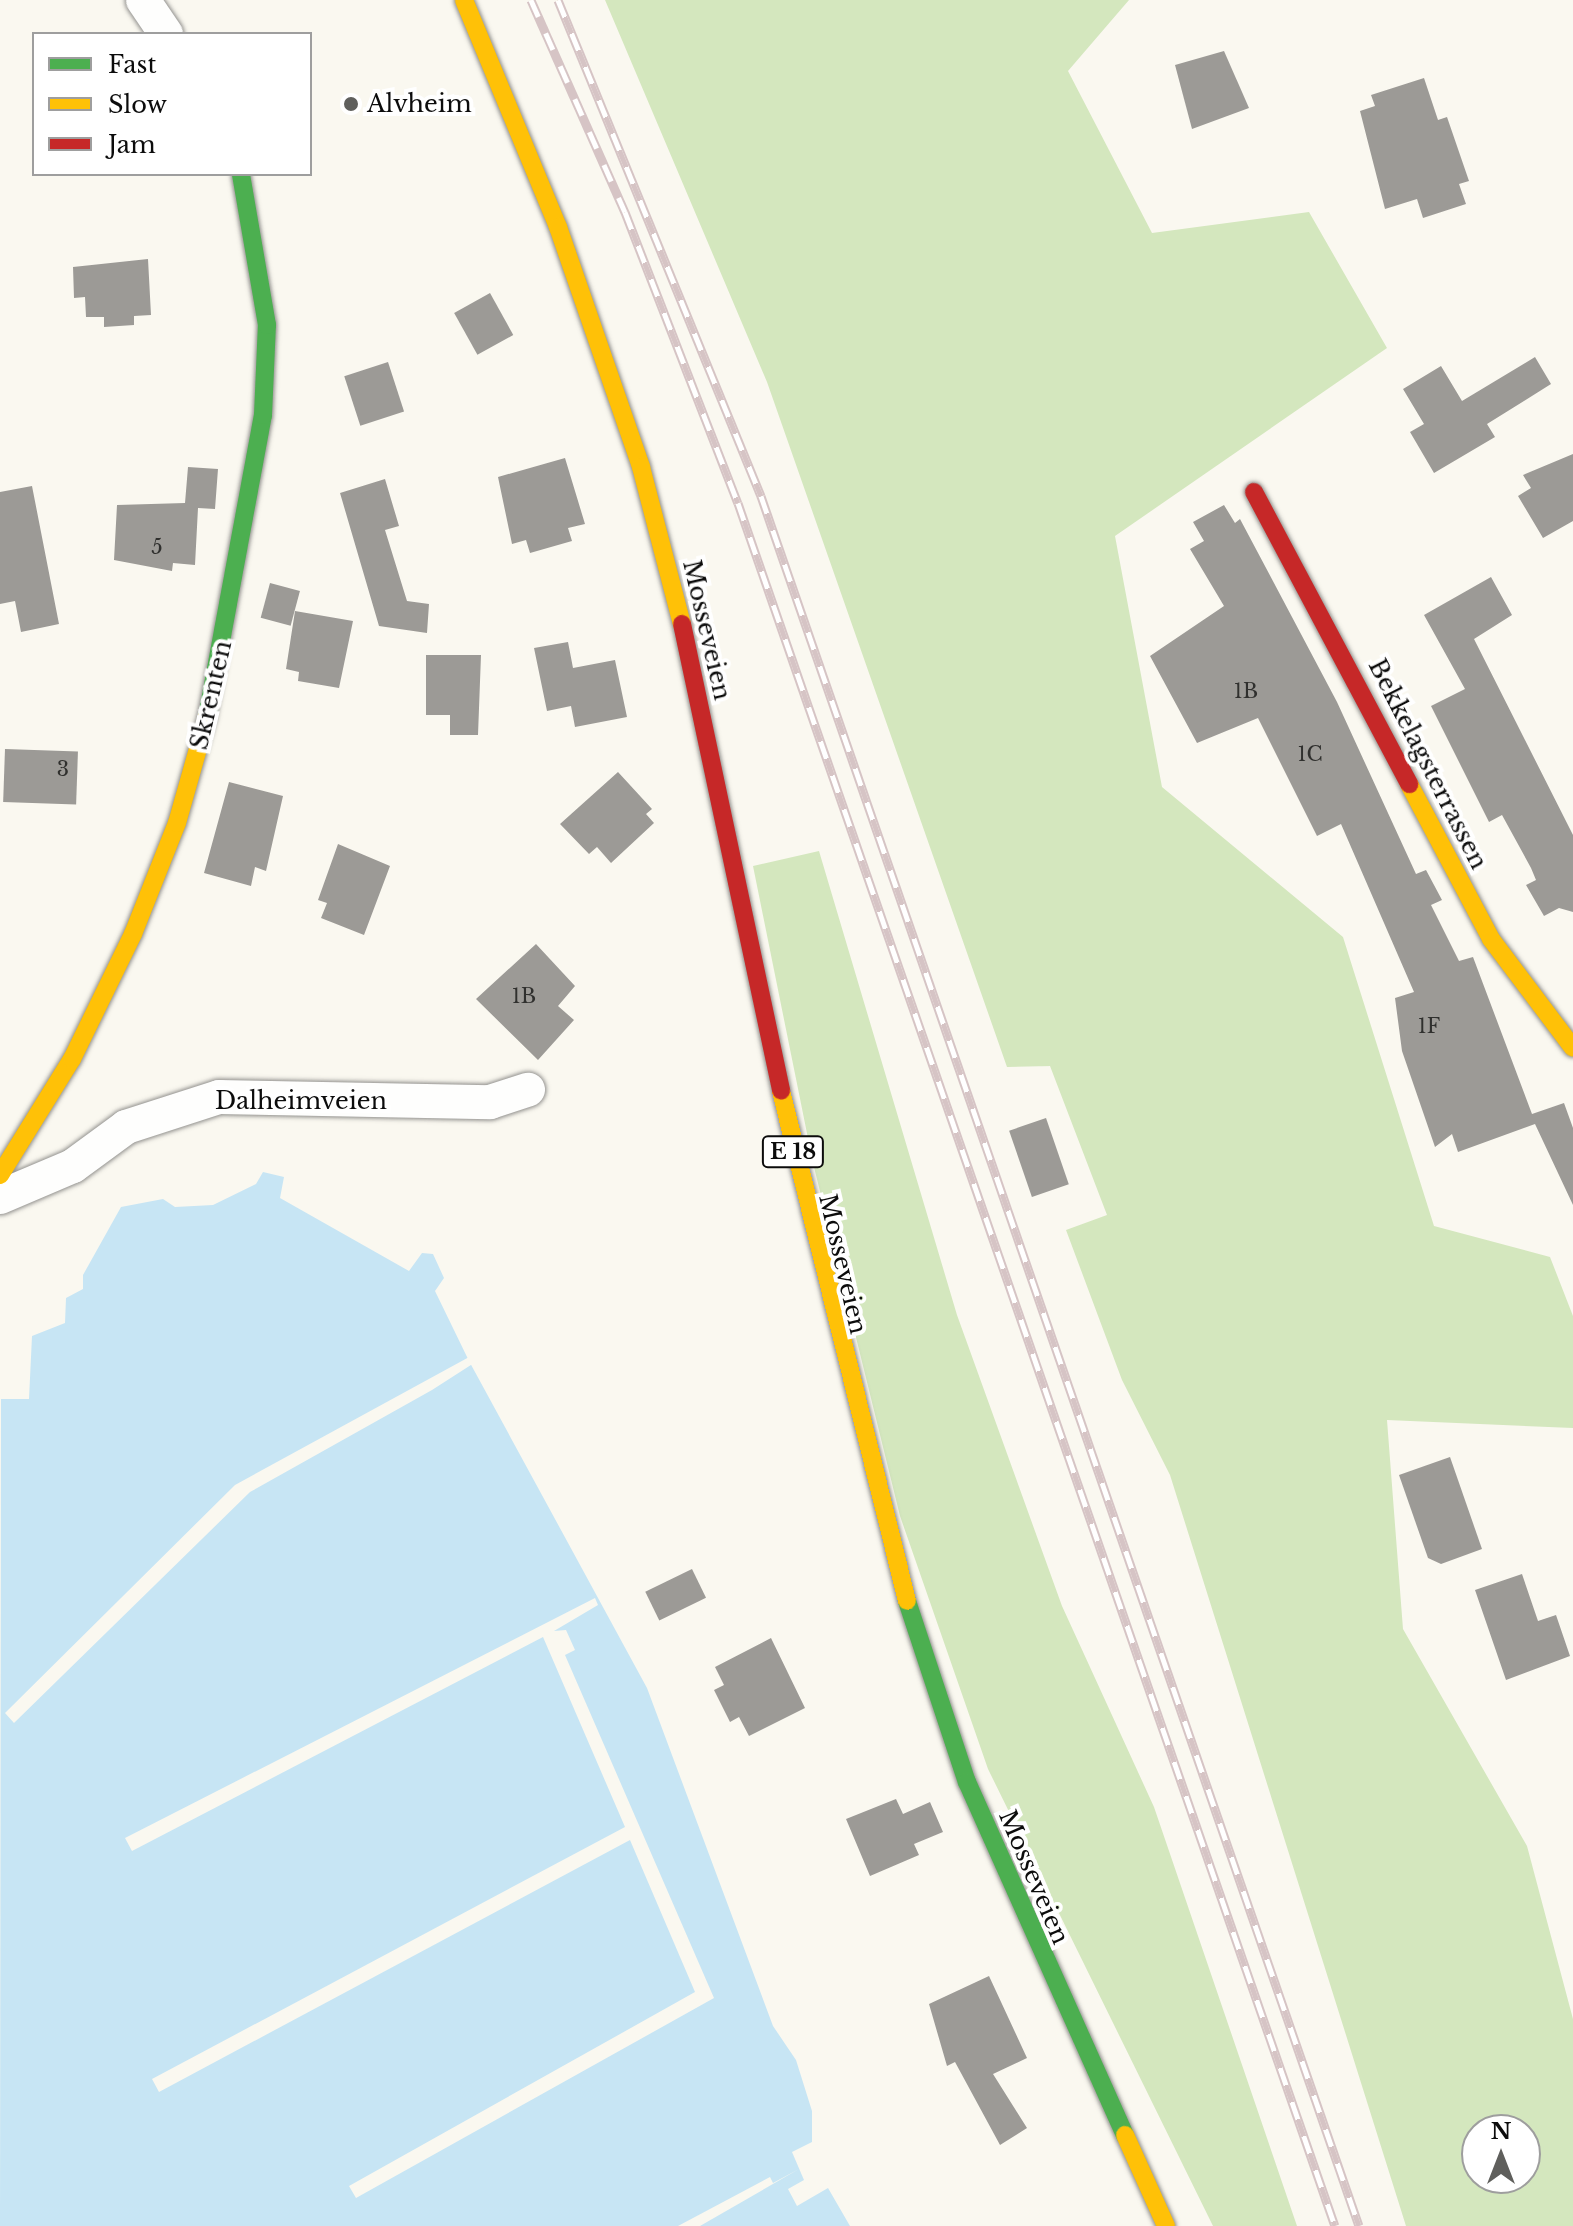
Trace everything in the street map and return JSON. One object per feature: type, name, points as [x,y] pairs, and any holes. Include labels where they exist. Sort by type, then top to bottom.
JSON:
[{"type":"main road","name":"Mosseveien","points":[[442,0],[485,58]]},
{"type":"main road","name":"Mosseveien","points":[[464,0],[485,58],[558,227],[645,482],[693,668],[810,1232],[912,1621],[978,1808],[1166,2226]]},
{"type":"main road","name":"Skrenten","points":[[0,1175],[93,1020],[133,934],[177,823],[219,676],[263,415],[267,325],[241,176]]},
{"type":"main road","name":"Bekkelagsterrassen","points":[[1254,492],[1491,939],[1573,1048]]},
{"type":"street","points":[[143,0],[165,32]]},
{"type":"street","name":"Dalheimveien","points":[[0,1197],[53,1177],[126,1127],[219,1097],[490,1102],[528,1090]]},
{"type":"green space","points":[[605,0],[1129,0],[1068,71],[1152,233],[1309,212],[1387,348],[1115,536],[1162,787],[1343,937],[1434,1226],[1550,1257],[1573,1316],[1573,1428],[1387,1420],[1403,1629],[1527,1846],[1573,2019],[1573,2226],[1406,2226],[1170,1475],[1122,1380],[1066,1230],[1107,1215],[1050,1066],[1007,1067],[767,382]]},
{"type":"green space","points":[[819,851],[957,1315],[1062,1606],[1154,1807],[1297,2226],[1213,2226],[988,1769],[900,1516],[813,1163],[753,866]]},
{"type":"water","points":[[263,1172],[284,1177],[280,1198],[409,1271],[422,1253],[433,1254],[444,1278],[435,1291],[469,1361],[647,1688],[773,2026],[796,2060],[812,2111],[812,2142],[792,2152],[804,2180],[788,2189],[797,2206],[828,2188],[850,2226],[0,2226],[1,1399],[29,1399],[32,1336],[65,1323],[66,1298],[83,1289],[83,1275],[121,1207],[163,1199],[175,1207],[213,1205],[256,1184]]},
{"type":"pier","points":[[471,1356],[474,1363],[432,1390],[250,1492],[14,1723],[5,1713],[235,1485]]},
{"type":"pier","points":[[595,1598],[598,1605],[554,1631],[566,1630],[575,1650],[565,1655],[714,1998],[356,2198],[349,2186],[695,1992],[630,1840],[159,2092],[152,2079],[625,1827],[543,1637],[132,1851],[125,1838]]},
{"type":"pier","points":[[799,2169],[700,2226],[678,2226],[770,2177],[773,2183]]},
{"type":"building","points":[[1224,51],[1249,108],[1192,129],[1175,65]]},
{"type":"building","points":[[1424,78],[1438,120],[1447,117],[1469,181],[1459,184],[1466,204],[1423,218],[1417,199],[1385,209],[1360,111],[1375,106],[1371,95]]},
{"type":"building","points":[[148,259],[151,315],[134,316],[134,325],[104,327],[104,317],[86,317],[85,297],[74,298],[73,267]]},
{"type":"building","points":[[490,293],[513,335],[477,355],[454,313]]},
{"type":"building","points":[[1535,357],[1551,384],[1487,424],[1495,437],[1434,473],[1410,432],[1424,424],[1403,389],[1441,366],[1462,401]]},
{"type":"building","points":[[388,362],[404,411],[360,426],[344,376]]},
{"type":"building","points":[[1573,454],[1573,521],[1543,538],[1518,496],[1531,488],[1523,475]]},
{"type":"building","points":[[565,458],[585,524],[568,528],[572,541],[530,553],[526,540],[512,544],[498,477]]},
{"type":"building","points":[[188,467],[218,469],[215,509],[198,508],[195,565],[173,563],[172,571],[114,560],[117,505],[185,503]]},
{"type":"building","points":[[385,479],[399,526],[385,530],[407,601],[429,604],[427,633],[379,626],[340,493]]},
{"type":"building","points":[[32,486],[59,624],[21,632],[15,601],[0,604],[0,492]]},
{"type":"building","points":[[1224,505],[1235,523],[1240,519],[1337,702],[1416,874],[1426,870],[1442,900],[1431,905],[1459,961],[1473,957],[1532,1114],[1564,1103],[1573,1128],[1573,1205],[1535,1124],[1458,1152],[1452,1134],[1435,1147],[1402,1051],[1395,998],[1414,992],[1341,824],[1317,836],[1258,718],[1197,743],[1150,656],[1224,606],[1190,549],[1204,541],[1193,522]]},
{"type":"building","points":[[1491,577],[1512,615],[1474,639],[1573,835],[1573,912],[1559,908],[1544,916],[1526,885],[1536,880],[1531,868],[1502,815],[1489,822],[1431,706],[1465,689],[1424,615]]},
{"type":"building","points":[[270,583],[300,591],[291,626],[261,618]]},
{"type":"building","points":[[295,611],[353,621],[339,688],[298,681],[299,672],[286,669]]},
{"type":"building","points":[[568,642],[573,668],[615,660],[627,717],[575,727],[571,706],[547,711],[534,648]]},
{"type":"building","points":[[426,655],[481,655],[478,735],[450,735],[450,715],[426,715]]},
{"type":"building","points":[[5,749],[78,752],[76,805],[3,802]]},
{"type":"building","points":[[618,772],[652,809],[646,814],[654,823],[611,863],[597,847],[589,854],[560,824]]},
{"type":"building","points":[[229,782],[283,796],[266,871],[255,867],[251,886],[204,873]]},
{"type":"building","points":[[338,844],[390,866],[364,935],[321,918],[327,903],[318,900]]},
{"type":"building","points":[[536,944],[575,986],[558,1006],[574,1020],[538,1060],[476,999]]},
{"type":"building","points":[[1046,1118],[1069,1184],[1032,1197],[1009,1131]]},
{"type":"building","points":[[1450,1457],[1482,1549],[1441,1564],[1428,1558],[1399,1475]]},
{"type":"building","points":[[692,1569],[706,1598],[659,1621],[645,1592]]},
{"type":"building","points":[[1522,1574],[1538,1621],[1556,1615],[1570,1656],[1506,1680],[1475,1590]]},
{"type":"building","points":[[771,1638],[805,1708],[749,1736],[739,1717],[730,1722],[714,1690],[724,1685],[715,1667]]},
{"type":"building","points":[[896,1799],[903,1814],[930,1802],[943,1832],[914,1844],[919,1855],[870,1876],[846,1819]]},
{"type":"building","points":[[989,1976],[1027,2058],[993,2074],[1027,2128],[1000,2145],[955,2062],[947,2066],[929,2004]]},
{"type":"railway","points":[[531,0],[625,212],[738,503],[1335,2226]]},
{"type":"railway","points":[[558,0],[761,496],[1359,2226]]},
{"type":"traffic: fast","points":[[207,717],[263,415],[267,325],[241,176]]},
{"type":"traffic: fast","points":[[907,1601],[967,1782],[1125,2135]]},
{"type":"traffic: slow","points":[[464,0],[558,227],[641,467],[682,624]]},
{"type":"traffic: slow","points":[[0,1175],[72,1059],[133,934],[177,823],[207,717]]},
{"type":"traffic: slow","points":[[1409,784],[1491,939],[1573,1048]]},
{"type":"traffic: slow","points":[[781,1091],[907,1601]]},
{"type":"traffic: slow","points":[[1125,2135],[1166,2226]]},
{"type":"traffic: jam","points":[[1254,492],[1409,784]]},
{"type":"traffic: jam","points":[[682,624],[781,1091]]},
{"type":"place","name":"Alvheim","points":[[351,104]]}]
